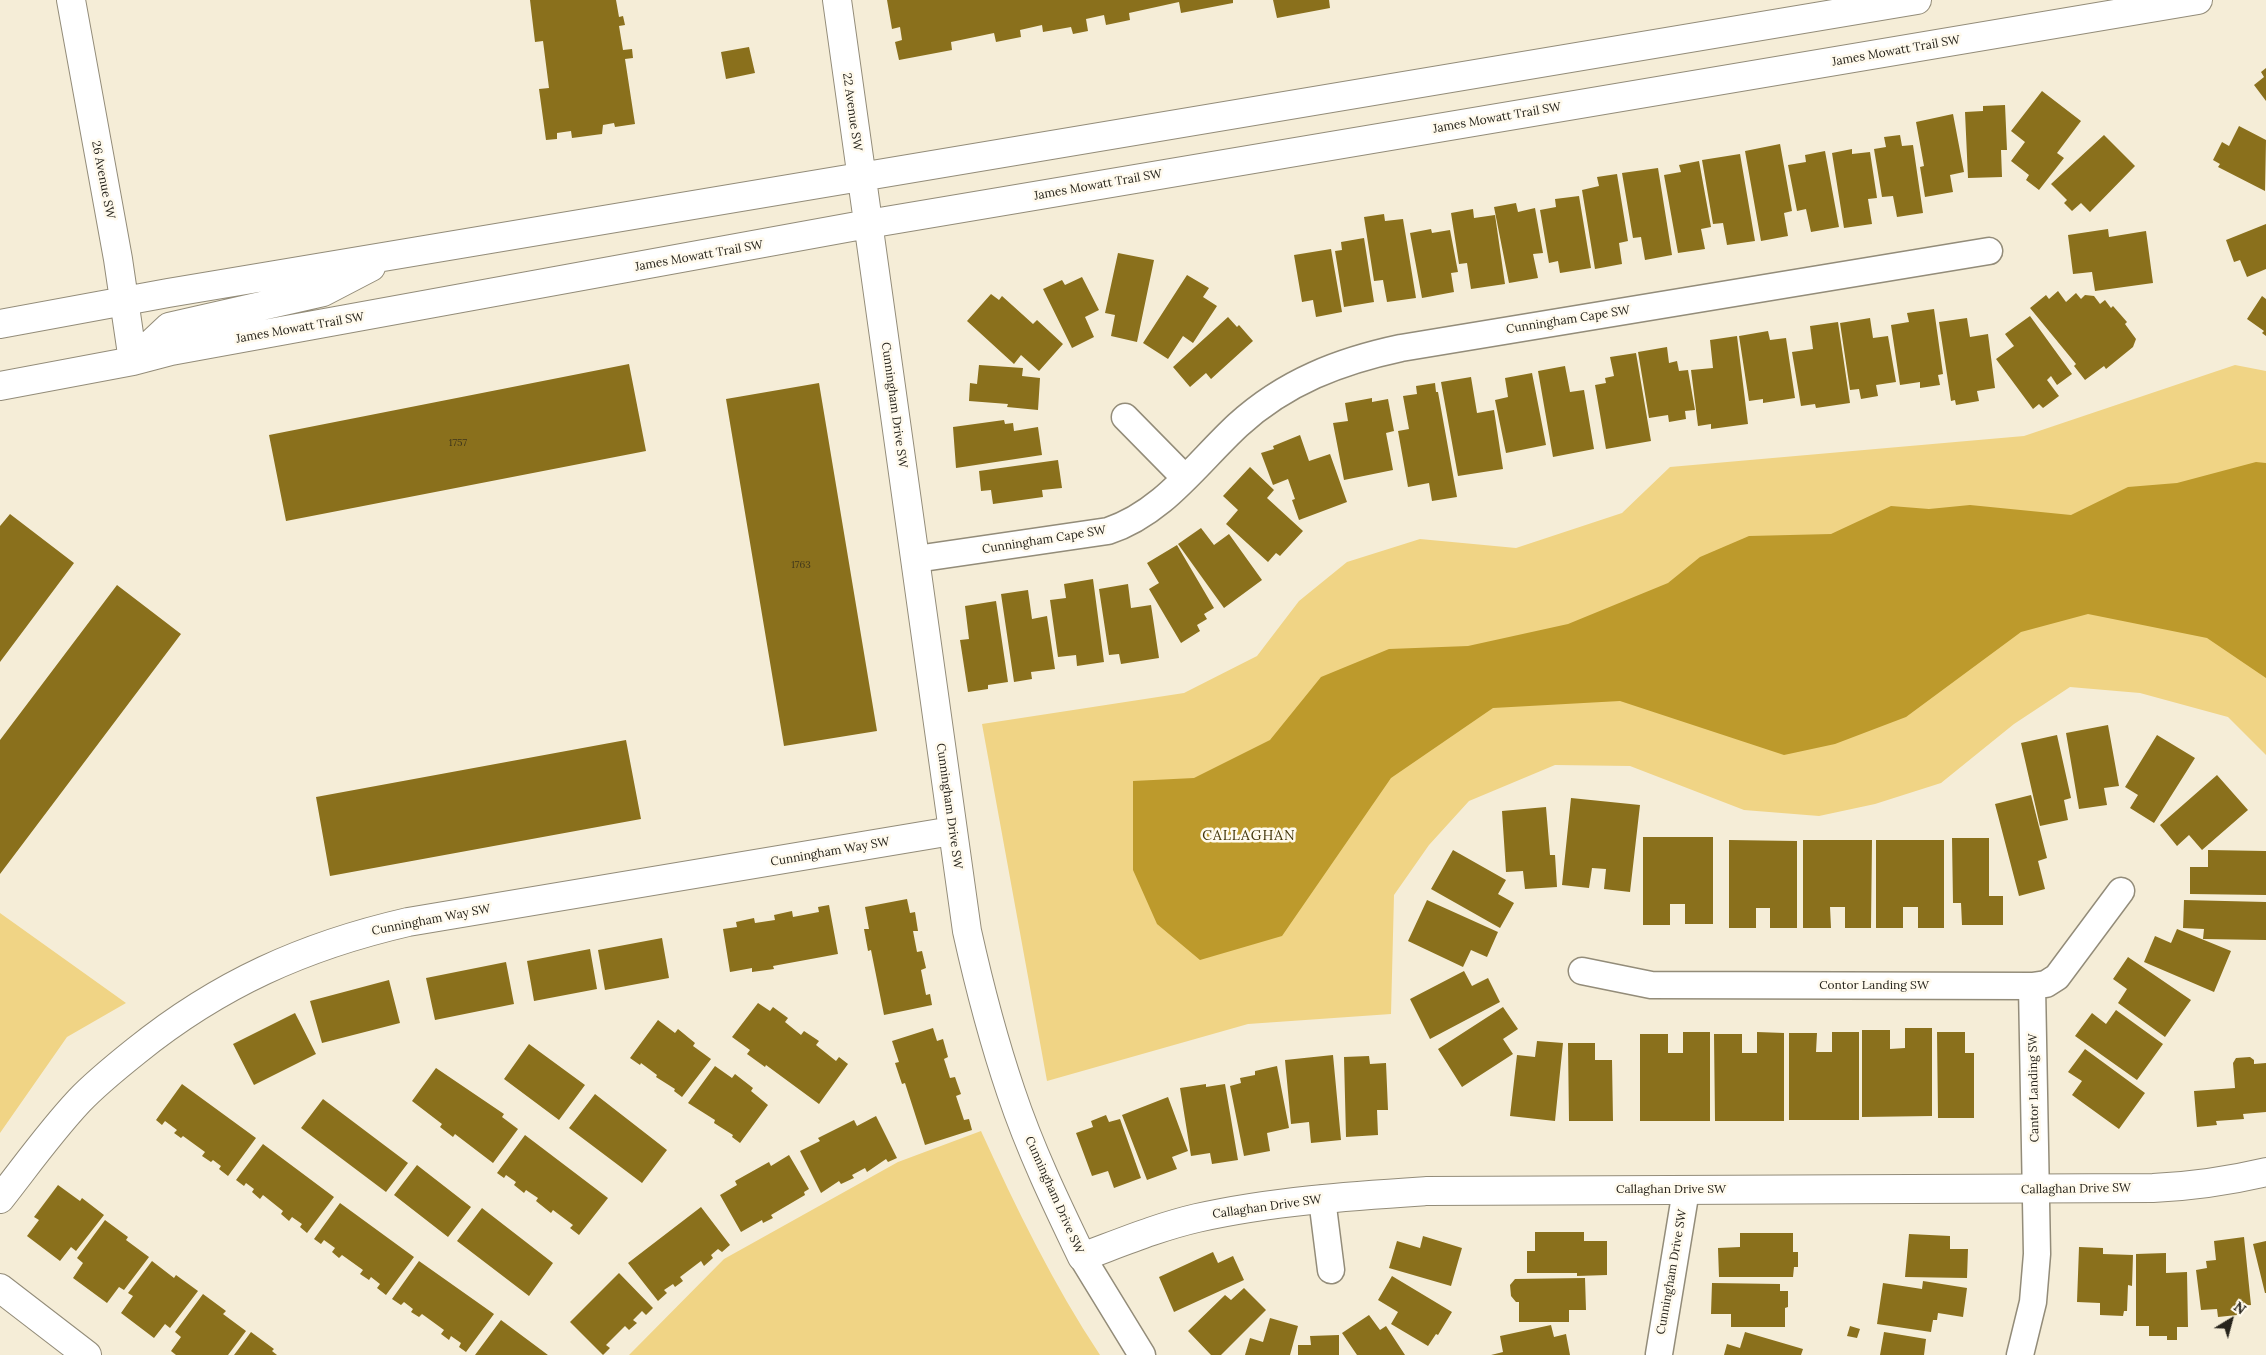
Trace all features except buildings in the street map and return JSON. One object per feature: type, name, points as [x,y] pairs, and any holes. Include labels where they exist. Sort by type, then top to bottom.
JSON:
[{"type":"main road","name":"26 Avenue SW","points":[[71,0],[133,361]]},
{"type":"main road","name":"22 Avenue SW","points":[[836,0],[868,224]]},
{"type":"main road","points":[[0,324],[393,255],[1917,0]]},
{"type":"main road","name":"James Mowatt Trail SW","points":[[0,386],[133,361],[171,351],[868,224],[2198,0]]},
{"type":"main road","name":"Cunningham Drive SW","points":[[868,224],[967,931],[996,1047],[1030,1143],[1082,1257]]},
{"type":"main road","points":[[133,361],[169,327],[323,292],[393,255]]},
{"type":"main road","name":"Cunningham Way SW","points":[[0,1199],[79,1100],[113,1069],[182,1016],[223,991],[282,961],[358,934],[408,922],[952,831]]},
{"type":"main road","name":"Callaghan Drive SW","points":[[1082,1257],[1172,1224],[1248,1208],[1322,1199],[1427,1191],[2036,1189],[2190,1186],[2233,1180],[2266,1172]]},
{"type":"main road","points":[[0,1288],[87,1355]]},
{"type":"street","name":"Cunningham Cape SW","points":[[916,559],[1108,532],[1128,525],[1143,516],[1172,492],[1238,425],[1266,402],[1315,374],[1369,355],[1989,251]]},
{"type":"street","points":[[1126,417],[1185,478]]},
{"type":"street","name":"Contor Landing SW","points":[[1582,971],[1651,985],[2032,986],[2046,984],[2057,977],[2122,891]]},
{"type":"street","name":"Cantor Landing SW","points":[[2020,1355],[2033,1302],[2036,1278],[2032,986]]},
{"type":"street","name":"Cunningham Drive SW","points":[[1659,1354],[1686,1190]]},
{"type":"street","points":[[1322,1199],[1330,1270]]},
{"type":"street","name":"Cunningham Drive SW","points":[[1082,1257],[1142,1355]]},
{"type":"shaded area","points":[[2235,365],[2266,371],[2266,755],[2228,717],[2140,693],[2070,687],[2014,724],[1941,783],[1875,804],[1819,816],[1744,810],[1630,766],[1555,765],[1469,801],[1429,845],[1394,895],[1391,1014],[1248,1024],[1047,1081],[982,724],[1184,693],[1257,656],[1299,601],[1347,562],[1420,539],[1516,548],[1622,513],[1670,467],[2024,436]]},
{"type":"shaded area","points":[[2256,462],[2266,463],[2266,678],[2207,638],[2088,614],[2021,632],[1906,717],[1835,744],[1784,755],[1620,701],[1493,708],[1391,778],[1282,936],[1200,960],[1157,924],[1133,870],[1133,781],[1194,778],[1270,740],[1321,677],[1389,649],[1468,646],[1568,624],[1668,583],[1700,557],[1749,536],[1831,534],[1891,506],[1929,509],[1970,505],[2071,515],[2128,487],[2177,483]]},
{"type":"shaded area","points":[[0,913],[126,1003],[67,1037],[0,1133]]},
{"type":"shaded area","points":[[981,1131],[1036,1245],[1066,1301],[1100,1355],[629,1355],[724,1259],[898,1162]]},
{"type":"district","name":"CALLAGHAN","points":[[1249,836]]}]
